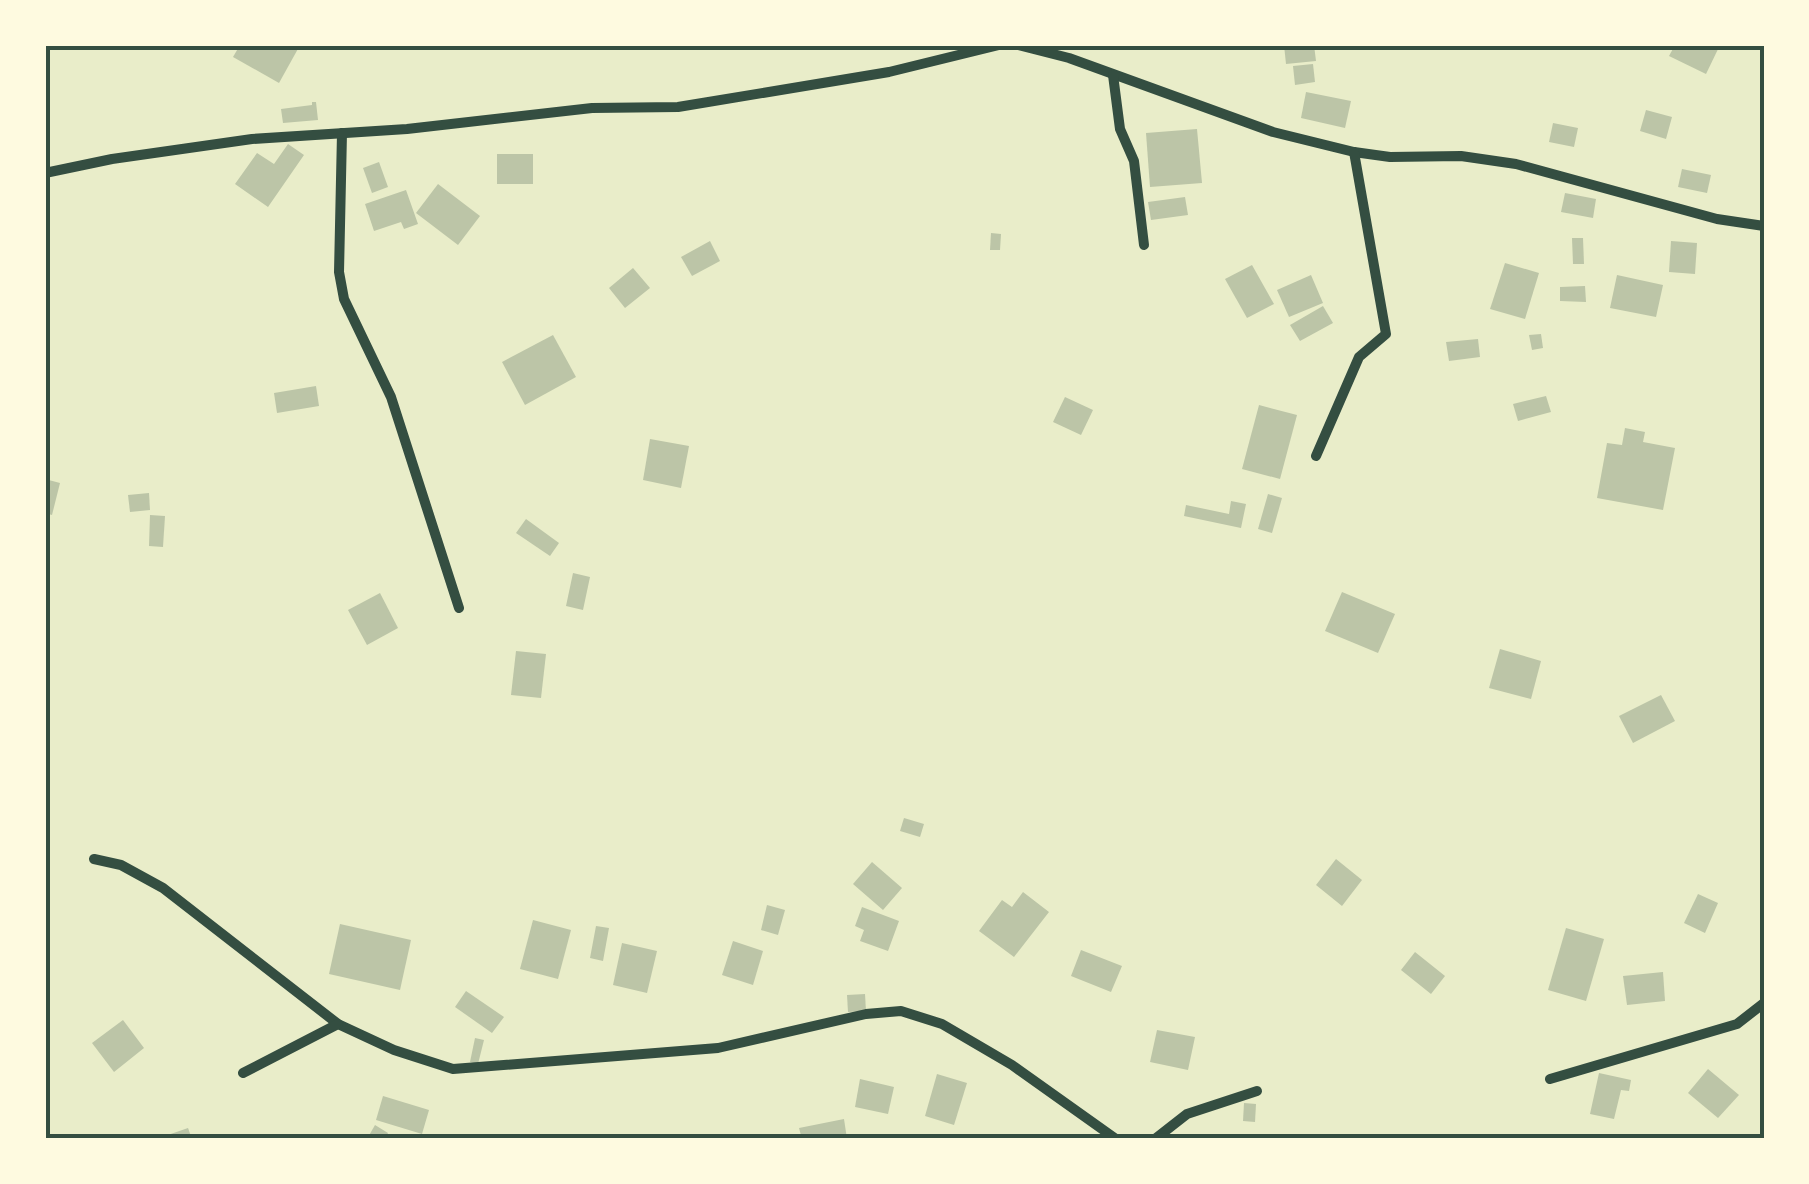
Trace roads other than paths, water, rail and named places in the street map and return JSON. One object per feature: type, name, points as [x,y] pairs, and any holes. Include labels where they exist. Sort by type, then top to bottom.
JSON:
[{"type":"street","points":[[952,45],[958,57]]},
{"type":"street","points":[[45,173],[252,139],[407,129],[592,108],[678,107],[889,72],[999,45]]},
{"type":"street","points":[[1018,45],[1070,58],[1273,132],[1354,152],[1390,157],[1461,156],[1516,164],[1718,219],[1764,226]]},
{"type":"street","points":[[1113,75],[1120,129],[1134,161],[1144,245]]},
{"type":"street","points":[[342,133],[339,272],[344,298],[392,397],[458,608]]},
{"type":"street","points":[[1316,456],[1359,357],[1386,334],[1354,152]]},
{"type":"street","points":[[94,859],[121,866],[164,888],[338,1024],[394,1050],[453,1070],[718,1048],[866,1014],[902,1011],[942,1024],[1012,1064],[1116,1139]]},
{"type":"street","points":[[1550,1079],[1736,1024],[1764,1003]]},
{"type":"street","points":[[243,1073],[338,1024]]},
{"type":"street","points":[[1156,1139],[1187,1114],[1258,1091]]}]
